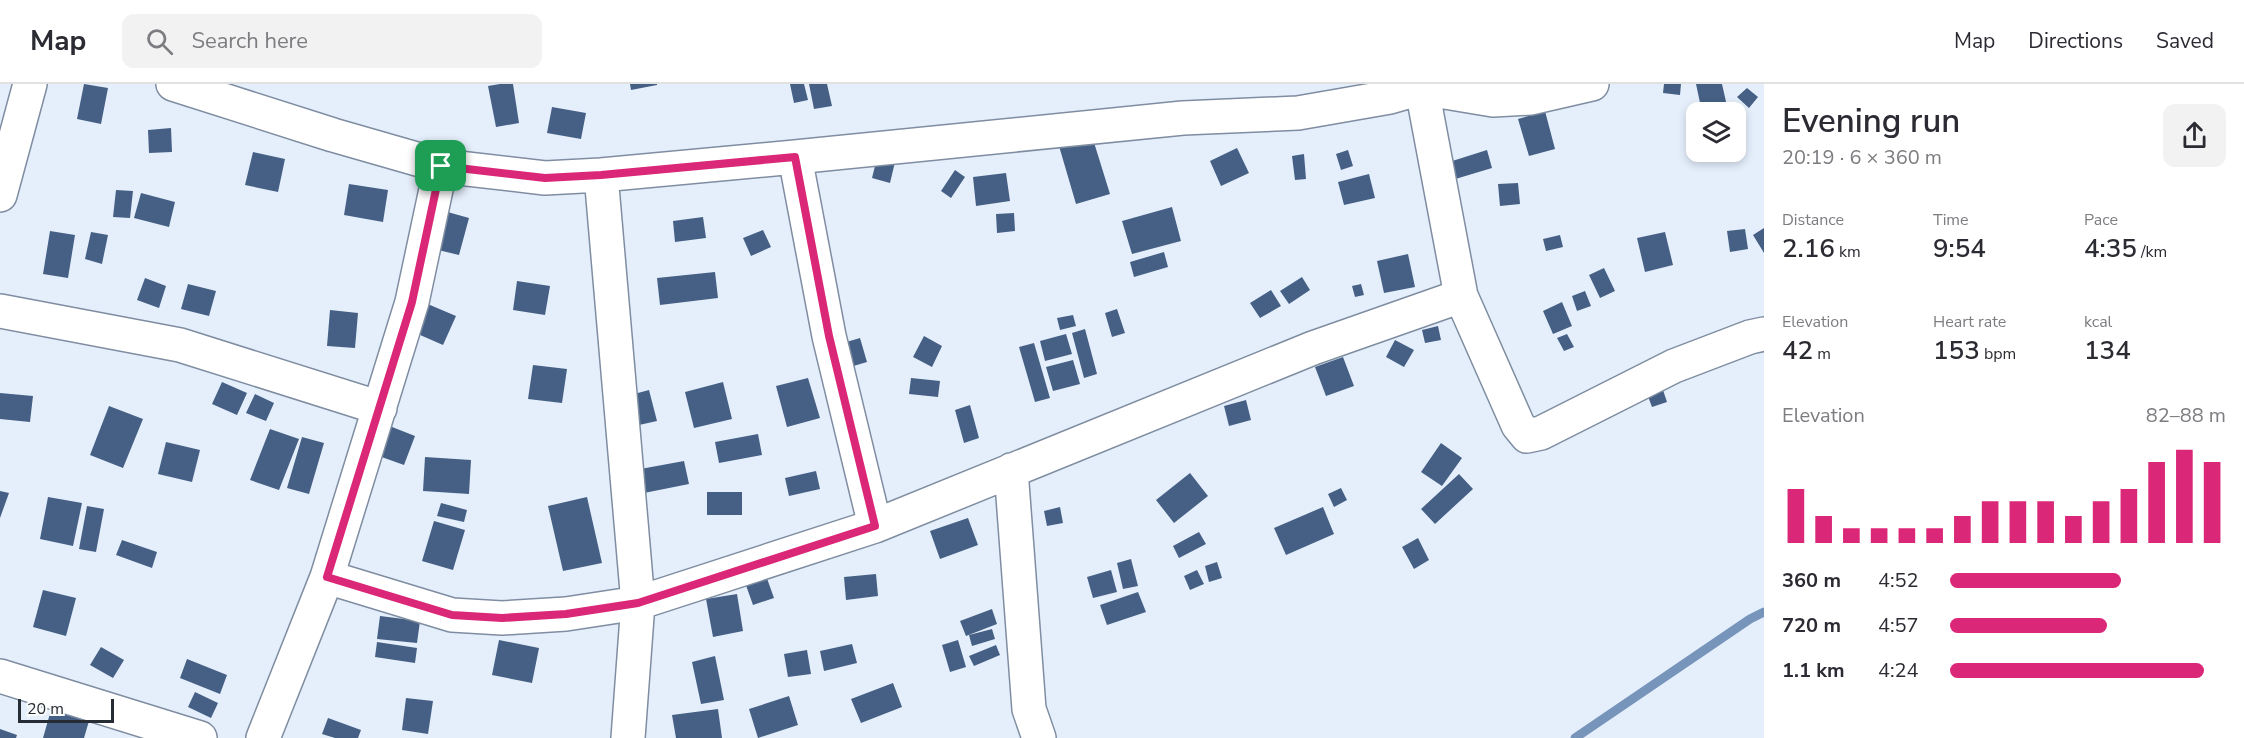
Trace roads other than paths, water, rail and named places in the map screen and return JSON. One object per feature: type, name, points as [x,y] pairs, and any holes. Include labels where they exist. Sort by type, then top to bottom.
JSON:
[{"type":"street","points":[[0,195],[30,84]]},
{"type":"street","points":[[172,84],[333,135],[441,166],[545,178],[795,157],[1183,118],[1298,113],[1390,97],[1421,86],[1493,100],[1531,98],[1592,84]]},
{"type":"street","points":[[1421,86],[1461,296],[1518,425],[1527,436],[1541,434],[1674,366],[1750,337],[1764,334]]},
{"type":"street","points":[[795,157],[829,336],[875,526]]},
{"type":"street","points":[[263,738],[327,577],[380,408],[412,302],[441,166]]},
{"type":"street","points":[[601,175],[638,603],[628,738]]},
{"type":"street","points":[[327,577],[452,615],[513,618],[566,614],[638,603],[875,526],[1313,348],[1461,296]]},
{"type":"street","points":[[0,311],[180,345],[380,408]]},
{"type":"street","points":[[1011,470],[1029,708],[1040,738]]},
{"type":"street","points":[[0,676],[200,738]]},
{"type":"waterway","points":[[1575,738],[1750,619],[1764,612]]}]
